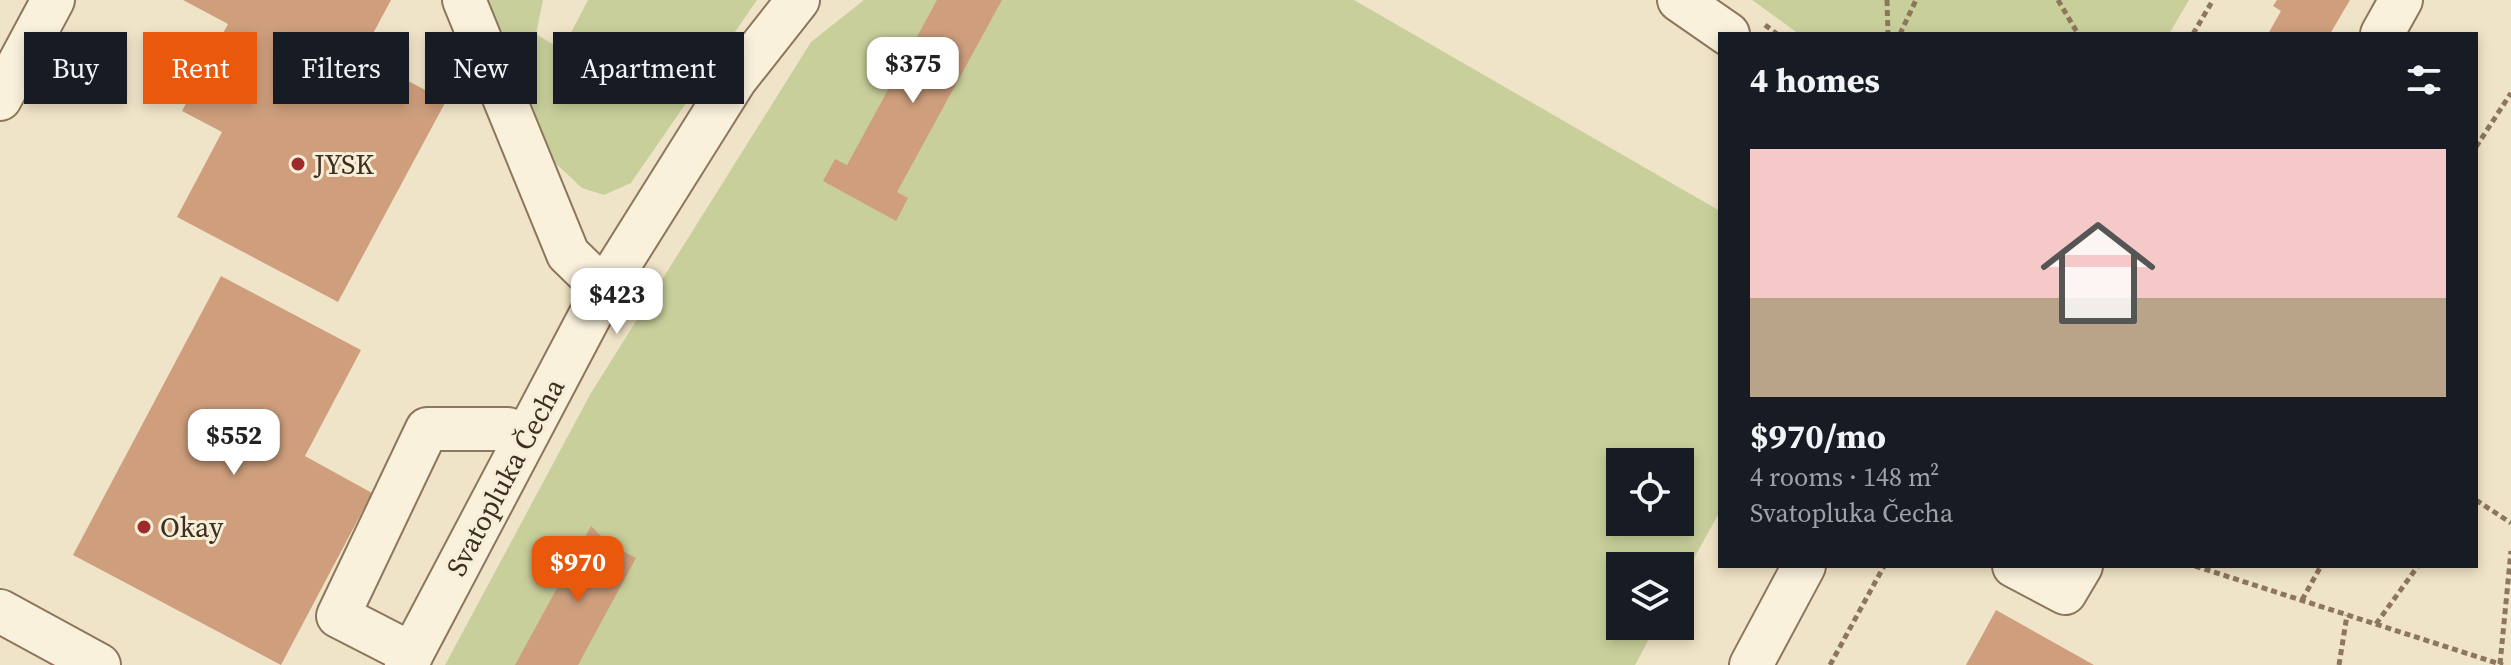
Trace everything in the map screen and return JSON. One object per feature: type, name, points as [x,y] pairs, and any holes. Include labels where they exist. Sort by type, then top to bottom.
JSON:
[{"type":"street","points":[[0,99],[53,0]]},
{"type":"street","points":[[464,0],[568,254],[604,289]]},
{"type":"street","name":"Svatopluka Čecha","points":[[409,659],[604,289],[735,80],[798,0]]},
{"type":"street","points":[[1679,0],[1725,32]]},
{"type":"street","points":[[2383,32],[2401,0]]},
{"type":"street","points":[[409,659],[338,616],[427,429],[508,429],[526,437]]},
{"type":"street","points":[[1751,665],[1803,568]]},
{"type":"street","points":[[2018,568],[2065,593],[2080,568]]},
{"type":"street","points":[[4,613],[29,665]]},
{"type":"street","points":[[4,613],[99,665]]},
{"type":"path","points":[[1887,0],[1888,32]]},
{"type":"path","points":[[1901,32],[1916,0]]},
{"type":"path","points":[[2058,0],[2077,32]]},
{"type":"path","points":[[2194,32],[2213,0]]},
{"type":"path","points":[[2478,144],[2511,93]]},
{"type":"path","points":[[2478,501],[2511,523]]},
{"type":"path","points":[[2201,568],[2501,664],[2511,551]]},
{"type":"path","points":[[1830,665],[1883,568]]},
{"type":"path","points":[[2302,600],[2320,568]]},
{"type":"path","points":[[2376,624],[2417,568]]},
{"type":"path","points":[[2339,665],[2347,615]]},
{"type":"green space","points":[[483,0],[543,0],[536,32],[497,32]]},
{"type":"green space","points":[[588,0],[757,0],[735,32],[571,32]]},
{"type":"green space","points":[[864,0],[1354,0],[1718,210],[1718,515],[1694,558],[1694,552],[1606,552],[1606,640],[1648,640],[1635,665],[445,665],[591,393],[811,42]]},
{"type":"green space","points":[[1752,0],[2189,0],[2170,32],[1796,32]]},
{"type":"green space","points":[[537,35],[553,44],[553,104],[685,104],[631,183],[604,195],[582,188],[551,159],[527,104],[537,104]]},
{"type":"building","points":[[183,0],[391,0],[374,32],[273,32],[273,104],[409,104],[409,81],[425,90],[425,104],[444,104],[338,302],[177,217],[222,132],[182,111],[186,104],[257,104],[257,32],[224,32],[228,24]]},
{"type":"building","points":[[937,0],[1002,0],[897,192],[908,198],[896,221],[823,181],[835,159],[847,165]]},
{"type":"building","points":[[2277,0],[2350,0],[2331,32],[2269,32],[2281,11],[2273,6]]},
{"type":"building","points":[[221,276],[361,350],[305,456],[372,493],[281,665],[73,555]]},
{"type":"building","points":[[591,526],[608,543],[636,558],[578,665],[515,665]]},
{"type":"building","points":[[1996,610],[2094,665],[1966,665]]},
{"type":"place","name":"JYSK","points":[[298,164]]},
{"type":"place","name":"Okay","points":[[144,527]]}]
